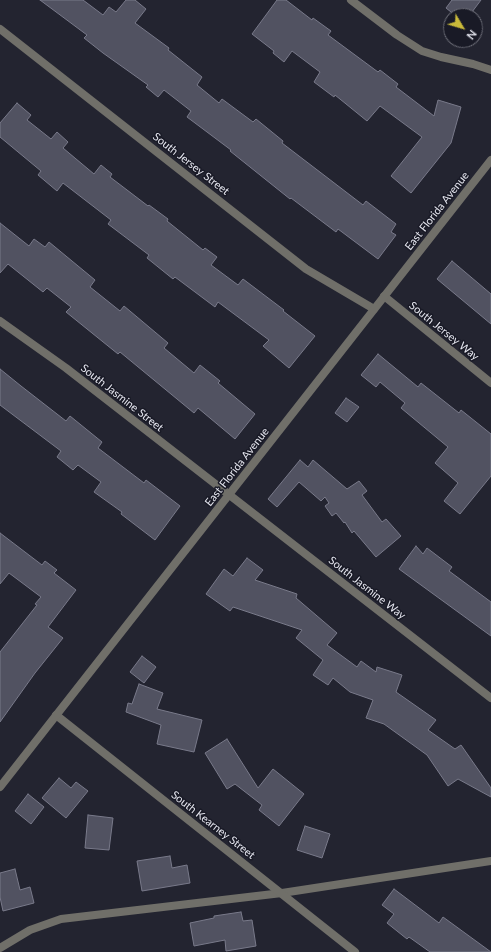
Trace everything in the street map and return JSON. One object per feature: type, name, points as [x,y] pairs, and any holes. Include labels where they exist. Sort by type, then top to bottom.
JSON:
[{"type":"street","points":[[351,0],[397,35],[422,51],[491,70]]},
{"type":"street","name":"South Jersey Street","points":[[0,29],[306,268],[374,308]]},
{"type":"street","name":"East Florida Avenue","points":[[0,787],[491,160]]},
{"type":"street","name":"South Jersey Way","points":[[384,296],[491,383]]},
{"type":"street","name":"South Jasmine Street","points":[[0,321],[66,368],[229,495]]},
{"type":"street","name":"South Jasmine Way","points":[[229,495],[491,698]]},
{"type":"street","name":"South Kearney Street","points":[[56,715],[355,952]]},
{"type":"street","points":[[0,948],[30,930],[62,919],[282,893],[491,861]]},
{"type":"building","points":[[40,0],[83,0],[103,15],[109,7],[116,12],[126,0],[135,0],[146,9],[135,23],[169,48],[168,50],[202,77],[197,85],[219,103],[222,99],[253,122],[256,119],[283,141],[282,143],[363,205],[366,201],[396,224],[391,232],[396,235],[378,259],[338,229],[336,232],[291,198],[290,199],[230,151],[231,150],[187,117],[191,111],[164,90],[158,97],[146,87],[148,85],[103,53],[84,38],[87,35]]},
{"type":"building","points":[[277,0],[286,0],[312,20],[313,18],[331,31],[328,35],[378,72],[380,70],[398,84],[396,87],[434,116],[438,100],[461,107],[451,143],[411,193],[391,176],[422,137],[380,106],[367,121],[335,95],[334,97],[314,82],[320,72],[292,51],[284,62],[273,53],[274,51],[252,34]]},
{"type":"building","points":[[452,0],[481,0],[475,8],[446,8]]},
{"type":"building","points":[[17,103],[31,115],[27,120],[51,139],[57,132],[68,142],[63,148],[94,174],[101,165],[112,174],[110,177],[148,206],[149,205],[168,219],[167,221],[203,250],[205,248],[217,257],[211,265],[238,285],[243,279],[315,336],[289,368],[263,346],[269,340],[218,302],[215,307],[175,277],[173,279],[147,258],[149,255],[108,224],[111,220],[63,183],[57,191],[38,175],[41,171],[0,137],[0,123]]},
{"type":"building","points":[[0,223],[29,246],[34,239],[45,247],[49,242],[95,280],[90,287],[120,311],[124,306],[168,343],[164,348],[194,373],[200,365],[220,381],[218,383],[255,414],[235,439],[198,408],[194,413],[120,352],[118,354],[66,312],[71,307],[47,288],[43,292],[8,264],[0,273]]},
{"type":"building","points":[[452,261],[491,294],[491,324],[437,279]]},
{"type":"building","points":[[378,354],[418,387],[421,383],[459,413],[461,410],[491,434],[491,476],[460,514],[444,501],[458,483],[435,463],[448,447],[401,408],[405,403],[380,382],[376,387],[361,375]]},
{"type":"building","points":[[0,369],[66,421],[70,416],[102,442],[98,448],[144,483],[146,480],[180,506],[155,540],[121,514],[122,512],[94,492],[101,482],[78,465],[73,470],[57,457],[61,451],[0,405]]},
{"type":"building","points":[[346,398],[359,407],[347,422],[335,413]]},
{"type":"building","points":[[300,460],[308,467],[313,460],[347,489],[359,481],[367,491],[362,495],[382,522],[386,519],[401,536],[376,557],[354,531],[352,533],[345,522],[344,523],[336,513],[332,516],[325,506],[329,503],[325,497],[321,501],[299,482],[277,507],[268,499]]},
{"type":"building","points":[[0,533],[42,565],[45,561],[57,570],[54,573],[76,590],[48,627],[63,638],[35,673],[0,722],[0,652],[37,605],[35,604],[41,597],[9,573],[0,584]]},
{"type":"building","points":[[416,546],[423,554],[427,548],[452,567],[449,571],[491,602],[491,636],[399,569]]},
{"type":"building","points":[[247,558],[263,570],[255,580],[297,594],[296,598],[337,633],[327,645],[357,667],[361,661],[376,672],[377,667],[402,675],[396,692],[436,720],[428,730],[455,749],[461,745],[491,788],[491,797],[458,779],[448,786],[427,755],[384,724],[366,718],[373,700],[350,692],[333,678],[328,685],[313,675],[323,660],[296,638],[302,630],[233,607],[230,611],[206,594],[224,569],[233,576]]},
{"type":"building","points":[[142,656],[156,667],[144,683],[130,672]]},
{"type":"building","points":[[139,684],[163,693],[157,709],[202,720],[194,752],[157,744],[161,725],[126,712],[128,703],[132,704]]},
{"type":"building","points":[[227,739],[258,788],[273,769],[304,794],[279,826],[259,810],[262,805],[235,784],[227,789],[205,753]]},
{"type":"building","points":[[59,778],[71,788],[76,782],[88,791],[66,818],[42,798]]},
{"type":"building","points":[[28,794],[44,807],[31,824],[15,811]]},
{"type":"building","points":[[88,815],[113,818],[109,850],[85,848]]},
{"type":"building","points":[[305,826],[330,834],[322,858],[297,850]]},
{"type":"building","points":[[170,856],[172,868],[187,865],[190,883],[142,891],[137,861]]},
{"type":"building","points":[[15,869],[20,890],[30,887],[34,903],[3,911],[0,897],[0,873]]},
{"type":"building","points":[[394,889],[439,923],[443,917],[491,952],[430,952],[409,937],[407,939],[387,923],[394,914],[382,905]]},
{"type":"building","points":[[241,912],[243,921],[252,920],[256,946],[226,951],[225,940],[194,946],[190,923],[214,918],[214,916]]}]
